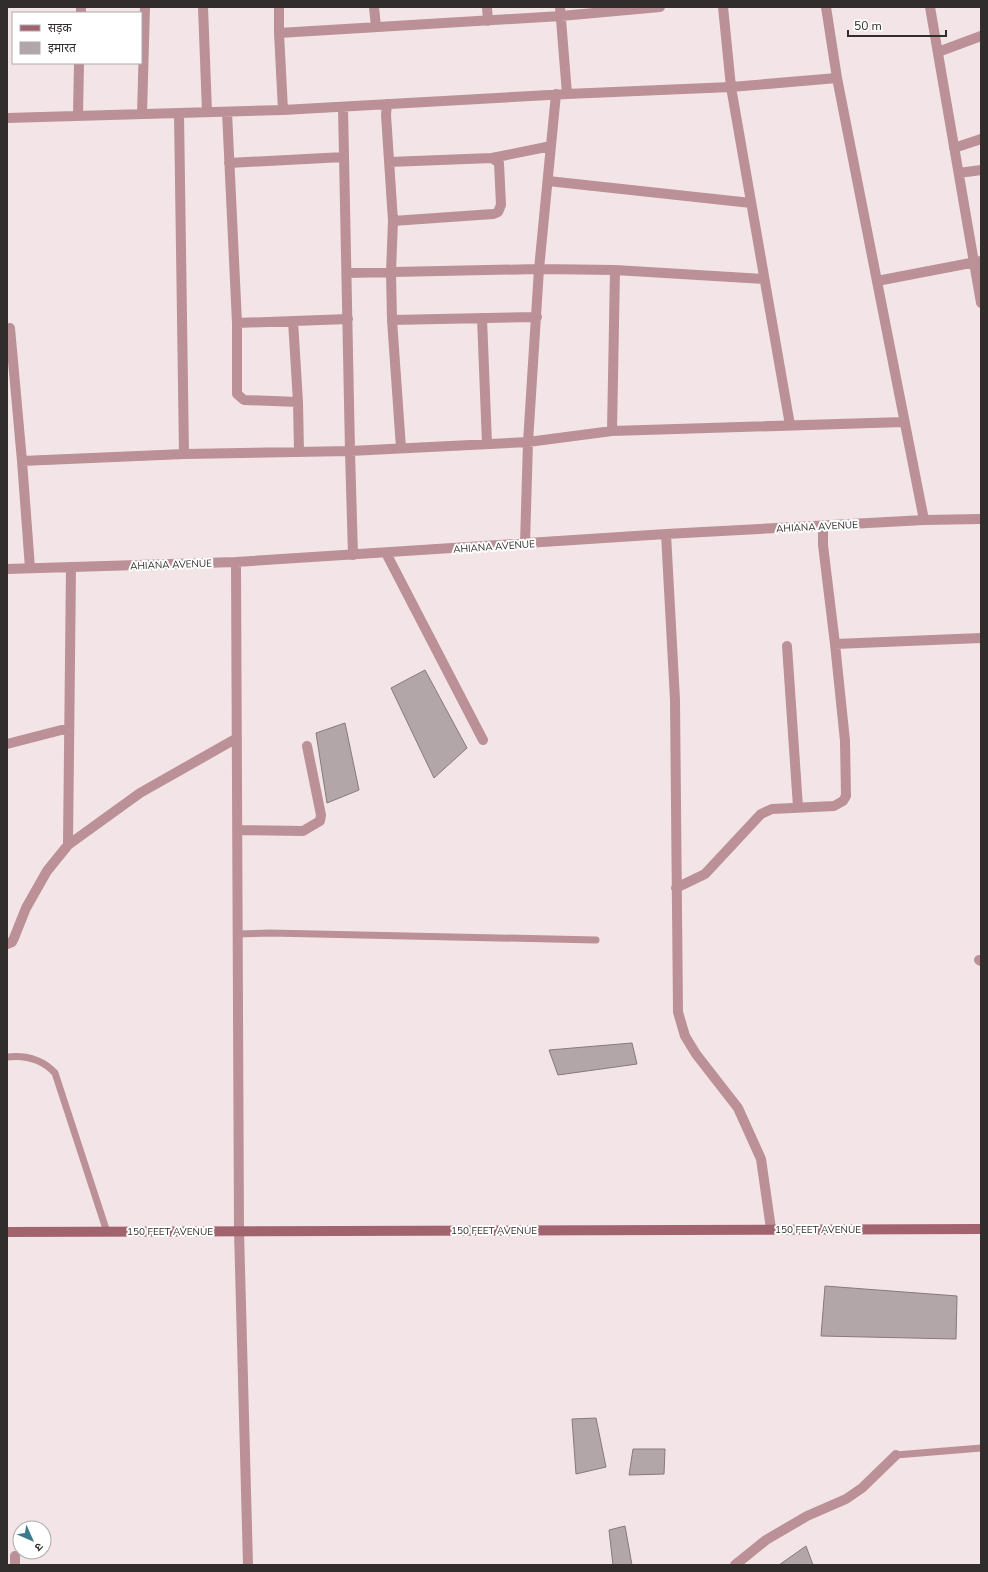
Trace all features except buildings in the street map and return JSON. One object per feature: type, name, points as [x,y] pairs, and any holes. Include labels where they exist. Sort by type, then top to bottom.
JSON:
[{"type":"street","points":[[142,114],[145,7]]},
{"type":"street","points":[[203,7],[208,112]]},
{"type":"street","points":[[279,7],[283,110]]},
{"type":"street","points":[[374,7],[376,27]]},
{"type":"street","points":[[487,7],[488,21]]},
{"type":"street","points":[[279,33],[488,21],[560,12],[660,7]]},
{"type":"street","points":[[723,7],[731,87],[790,425]]},
{"type":"street","points":[[826,7],[837,78],[924,520]]},
{"type":"street","points":[[930,7],[954,148],[978,262],[981,303]]},
{"type":"street","points":[[560,12],[567,94]]},
{"type":"street","points":[[938,52],[981,36]]},
{"type":"street","points":[[78,116],[79,64]]},
{"type":"street","points":[[7,118],[283,110],[556,94],[731,87],[837,78]]},
{"type":"street","points":[[525,544],[528,442],[539,269],[556,94]]},
{"type":"street","points":[[387,104],[386,115],[393,221],[391,272],[392,320],[401,448]]},
{"type":"street","points":[[343,106],[353,555]]},
{"type":"street","points":[[227,112],[237,323],[237,394],[244,400],[298,402]]},
{"type":"street","points":[[180,113],[184,454]]},
{"type":"street","points":[[954,148],[981,139]]},
{"type":"street","points":[[389,162],[492,158],[551,146]]},
{"type":"street","points":[[229,163],[344,157]]},
{"type":"street","points":[[393,221],[493,214],[498,212],[502,205],[499,164],[492,158]]},
{"type":"street","points":[[959,173],[981,170]]},
{"type":"street","points":[[548,181],[751,203]]},
{"type":"street","points":[[877,282],[978,262]]},
{"type":"street","points":[[347,273],[539,269],[615,270],[764,279]]},
{"type":"street","points":[[612,431],[615,270]]},
{"type":"street","points":[[392,320],[537,317]]},
{"type":"street","points":[[482,318],[487,444]]},
{"type":"street","points":[[237,323],[348,319]]},
{"type":"street","points":[[293,321],[298,402],[299,452]]},
{"type":"street","points":[[10,328],[12,395],[22,461],[30,568]]},
{"type":"street","points":[[22,461],[184,454],[350,451],[528,442],[612,431],[904,422]]},
{"type":"street","name":"AHIANA AVENUE","points":[[7,569],[236,562],[666,534],[924,520],[981,519]]},
{"type":"street","points":[[676,888],[705,874],[760,814],[772,809],[834,806],[843,801],[846,796],[845,741],[823,545],[823,526]]},
{"type":"street","points":[[666,534],[675,700],[678,1012],[685,1036],[696,1054],[738,1108],[761,1159],[771,1229]]},
{"type":"street","points":[[386,553],[483,740]]},
{"type":"street","points":[[236,562],[239,1231],[248,1565]]},
{"type":"street","points":[[68,845],[71,567]]},
{"type":"street","points":[[835,644],[981,638]]},
{"type":"street","points":[[787,646],[798,807]]},
{"type":"street","points":[[7,744],[69,728]]},
{"type":"street","points":[[7,944],[12,942],[26,908],[47,871],[68,845],[140,793],[237,738]]},
{"type":"street","points":[[237,830],[303,831],[320,821],[307,746]]},
{"type":"street","name":"150 FEET AVENUE","points":[[7,1232],[981,1229]]},
{"type":"street","points":[[735,1565],[766,1540],[807,1516],[846,1499],[862,1488],[896,1456]]},
{"type":"lane","points":[[238,934],[270,933],[596,940]]},
{"type":"lane","points":[[7,1057],[22,1056],[47,1064],[56,1073],[107,1232]]},
{"type":"lane","points":[[896,1456],[981,1448]]}]
